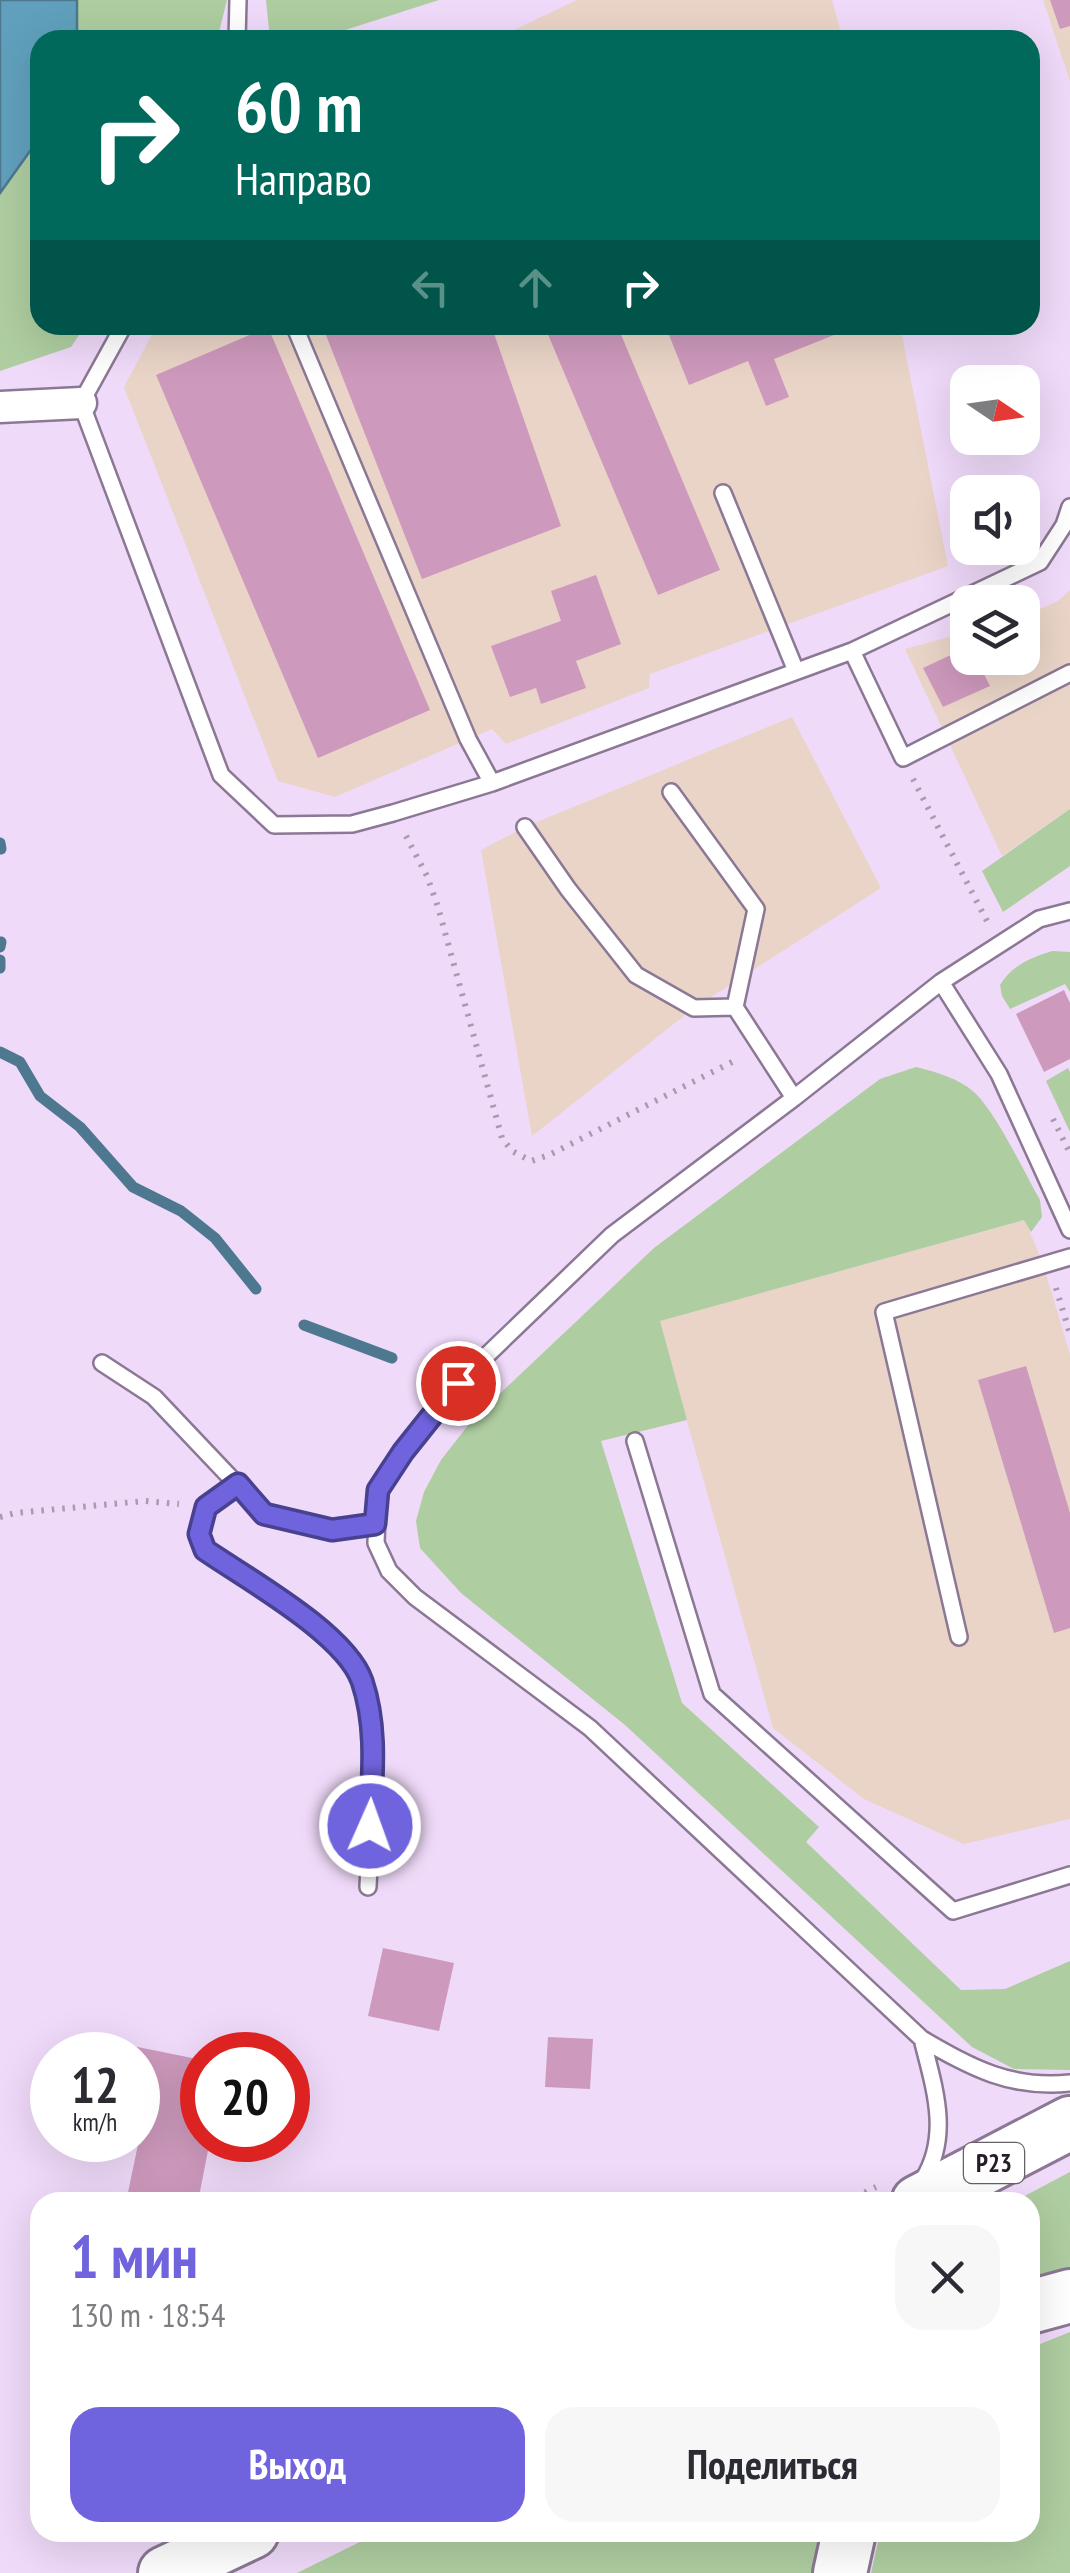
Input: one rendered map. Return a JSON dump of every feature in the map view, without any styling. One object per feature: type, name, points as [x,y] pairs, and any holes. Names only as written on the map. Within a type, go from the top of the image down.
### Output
[{"type":"highway","name":"Р23","points":[[903,2192],[1070,2122]]},
{"type":"highway","points":[[1040,2304],[1070,2296]]},
{"type":"highway","points":[[166,2573],[231,2542]]},
{"type":"highway","points":[[840,2573],[847,2542]]},
{"type":"street","points":[[0,407],[81,403]]},
{"type":"lane","points":[[237,30],[238,0]]},
{"type":"lane","points":[[118,335],[81,403],[221,774],[274,825],[352,824],[393,813],[492,783],[852,651],[1040,562],[1064,525],[1070,508]]},
{"type":"lane","points":[[298,335],[468,739],[492,783]]},
{"type":"lane","points":[[722,493],[796,670]]},
{"type":"lane","points":[[852,651],[902,758],[1070,672]]},
{"type":"lane","points":[[671,792],[756,909],[735,1008],[794,1098]]},
{"type":"lane","points":[[524,827],[636,974],[694,1008],[735,1008]]},
{"type":"lane","points":[[1070,911],[1039,919],[942,982],[612,1235],[458,1383],[378,1490],[375,1524],[376,1543],[388,1570],[415,1598],[590,1728],[922,2039],[975,2070],[1011,2081],[1070,2083]]},
{"type":"lane","points":[[942,982],[999,1074],[1070,1230]]},
{"type":"lane","points":[[959,1637],[884,1312],[1070,1257]]},
{"type":"lane","points":[[102,1363],[154,1397],[264,1514],[332,1530],[375,1524]]},
{"type":"lane","points":[[636,1441],[712,1694],[952,1911],[1070,1874]]},
{"type":"lane","points":[[238,1484],[206,1507],[199,1534],[205,1550],[298,1612],[341,1650],[361,1678],[372,1725],[368,1887]]},
{"type":"lane","points":[[916,2192],[934,2163],[939,2130],[938,2102],[922,2039]]},
{"type":"path","points":[[902,758],[988,924]]},
{"type":"path","points":[[393,813],[427,876],[438,906],[502,1138],[512,1152],[531,1161],[550,1155],[729,1060],[765,1054]]},
{"type":"path","points":[[1048,1262],[1070,1334]]},
{"type":"path","points":[[0,1517],[145,1501],[206,1507]]},
{"type":"shaded area","points":[[577,0],[832,0],[840,30],[514,30]]},
{"type":"shaded area","points":[[1043,0],[1070,0],[1070,81]]},
{"type":"shaded area","points":[[152,335],[902,335],[948,566],[650,674],[649,688],[506,744],[492,729],[335,797],[278,781],[124,387]]},
{"type":"shaded area","points":[[1070,590],[1070,809],[1002,856],[905,649],[950,637],[950,675],[1040,675],[1040,609]]},
{"type":"shaded area","points":[[792,717],[881,888],[694,1008],[532,1136],[481,850],[525,827]]},
{"type":"shaded area","points":[[1025,1220],[1043,1264],[1070,1354],[1070,1819],[964,1844],[864,1799],[773,1728],[659,1321]]},
{"type":"green space","points":[[77,0],[227,0],[220,30],[77,30]]},
{"type":"green space","points":[[266,0],[439,0],[345,30],[269,30]]},
{"type":"green space","points":[[30,151],[30,335],[79,335],[71,347],[0,371],[0,193]]},
{"type":"green space","points":[[1070,809],[1070,866],[1003,912],[982,871]]},
{"type":"green space","points":[[1052,951],[1070,952],[1070,992],[1065,984],[1010,1009],[1000,985],[1005,978],[1023,963]]},
{"type":"green space","points":[[916,1067],[961,1083],[992,1114],[1040,1200],[1042,1217],[1031,1232],[1024,1220],[660,1321],[687,1420],[601,1441],[682,1703],[819,1827],[806,1842],[961,1990],[1005,1989],[1070,1961],[1070,2070],[1014,2069],[972,2047],[625,1725],[461,1593],[420,1548],[416,1521],[424,1492],[441,1460],[473,1419],[654,1248],[880,1079]]},
{"type":"green space","points":[[1068,1068],[1070,1072],[1070,1132],[1046,1081]]},
{"type":"green space","points":[[1070,2172],[1070,2268],[1040,2278],[1040,2192],[1032,2192]]},
{"type":"green space","points":[[1070,2332],[1070,2573],[871,2573],[878,2542],[1040,2542],[1040,2344]]},
{"type":"green space","points":[[360,2542],[828,2542],[823,2573],[297,2573]]},
{"type":"water","points":[[0,0],[77,0],[77,30],[30,30],[30,151],[0,193]]},
{"type":"building","points":[[1050,0],[1070,0],[1070,26],[1060,29]]},
{"type":"building","points":[[249,335],[271,335],[430,710],[318,758],[156,375]]},
{"type":"building","points":[[326,335],[494,335],[561,526],[422,579]]},
{"type":"building","points":[[548,335],[621,335],[720,570],[658,595]]},
{"type":"building","points":[[669,335],[834,335],[774,359],[789,397],[766,406],[748,361],[689,385]]},
{"type":"building","points":[[596,575],[621,644],[576,661],[586,688],[541,704],[536,688],[510,697],[491,646],[561,621],[551,591]]},
{"type":"building","points":[[950,655],[950,675],[984,675],[990,686],[943,707],[923,668]]},
{"type":"building","points":[[1064,990],[1070,1003],[1070,1059],[1044,1072],[1016,1014]]},
{"type":"building","points":[[1026,1366],[1070,1513],[1070,1628],[1054,1633],[978,1380]]},
{"type":"building","points":[[383,1948],[454,1963],[439,2031],[368,2016]]},
{"type":"building","points":[[548,2037],[593,2039],[590,2089],[545,2087]]},
{"type":"building","points":[[160,2052],[180,2056],[180,2162],[206,2162],[200,2192],[128,2192],[134,2162],[160,2162]]},
{"type":"waterway","points":[[0,843],[1,849]]},
{"type":"waterway","points":[[0,947],[1,942]]},
{"type":"waterway","points":[[0,960],[0,968]]},
{"type":"waterway","points":[[0,1052],[20,1062],[40,1096],[80,1127],[133,1187],[181,1211],[215,1238],[256,1289]]},
{"type":"waterway","points":[[304,1325],[392,1358]]},
{"type":"route","points":[[370,1826],[372,1725],[361,1678],[341,1650],[298,1612],[205,1550],[199,1534],[206,1507],[238,1484],[264,1514],[332,1530],[375,1524],[378,1490],[458,1383]]}]
